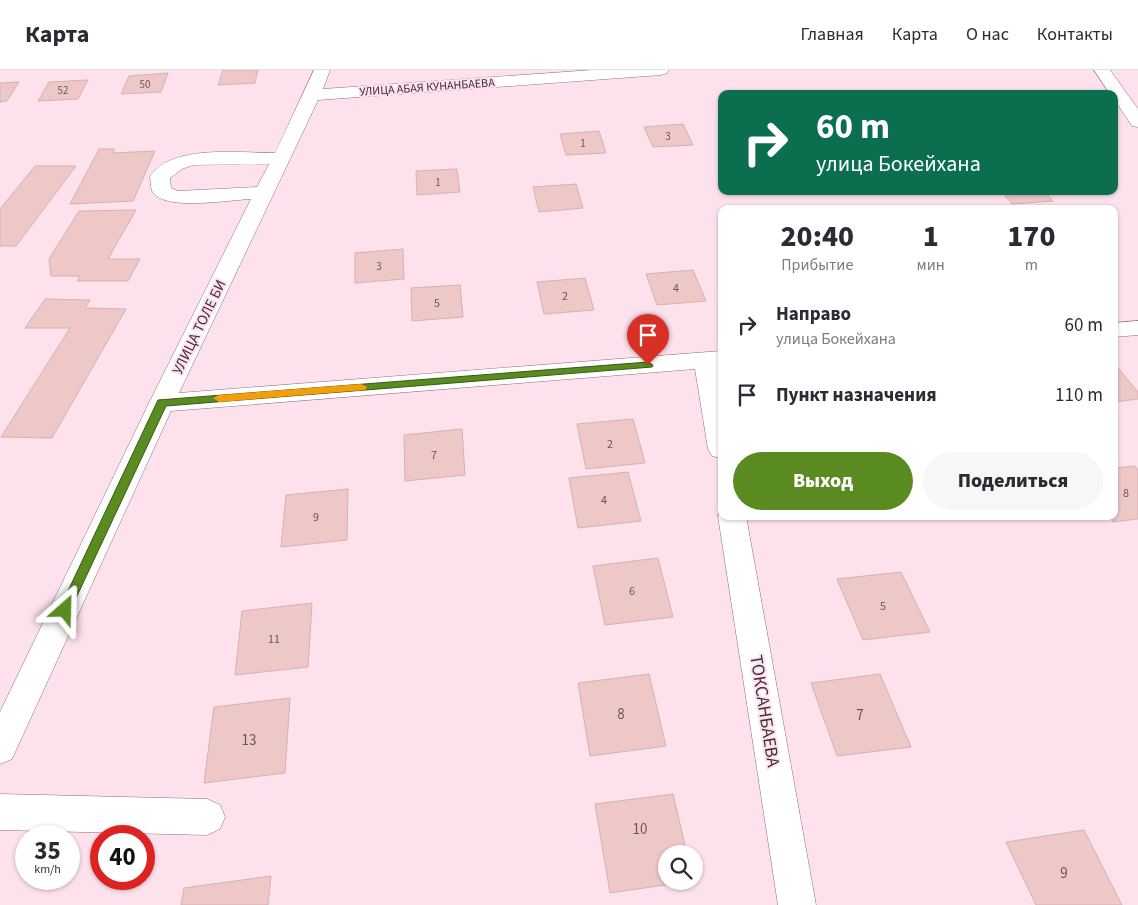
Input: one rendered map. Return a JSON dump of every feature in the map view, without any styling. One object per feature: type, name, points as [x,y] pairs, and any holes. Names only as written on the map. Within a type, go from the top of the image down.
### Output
[{"type":"street","name":"УЛИЦА ТОЛЕ БИ","points":[[0,748],[162,403],[312,95],[322,70]]},
{"type":"street","name":"УЛИЦА АБАЯ КУНАНБАЕВА","points":[[312,95],[661,70]]},
{"type":"street","points":[[1102,70],[1116,90]]},
{"type":"street","points":[[1118,93],[1138,122]]},
{"type":"street","points":[[265,193],[175,197],[162,191],[160,176],[175,165],[190,159],[282,158]]},
{"type":"street","points":[[1118,330],[1138,328]]},
{"type":"street","points":[[162,403],[714,360],[718,411]]},
{"type":"street","name":"ТОКСАНБАЕВА","points":[[733,520],[797,905]]},
{"type":"street","points":[[0,812],[207,817]]},
{"type":"building","points":[[223,70],[258,70],[255,83],[218,85]]},
{"type":"building","points":[[168,73],[161,92],[121,94],[129,76]]},
{"type":"building","points":[[88,80],[78,99],[38,101],[49,82]]},
{"type":"building","points":[[19,82],[7,101],[0,102],[0,83]]},
{"type":"building","points":[[683,124],[693,145],[653,147],[644,127]]},
{"type":"building","points":[[599,131],[606,153],[566,155],[560,134]]},
{"type":"building","points":[[99,149],[115,149],[113,153],[155,151],[133,201],[70,204]]},
{"type":"building","points":[[35,166],[76,166],[16,246],[0,246],[0,209]]},
{"type":"building","points":[[457,169],[460,192],[417,195],[416,171]]},
{"type":"building","points":[[576,184],[583,208],[539,212],[533,187]]},
{"type":"building","points":[[1004,195],[1048,195],[1053,201],[1012,204]]},
{"type":"building","points":[[136,210],[108,259],[140,259],[128,281],[77,281],[80,276],[51,276],[49,259],[79,211]]},
{"type":"building","points":[[403,249],[404,279],[355,283],[355,253]]},
{"type":"building","points":[[693,270],[706,301],[657,305],[646,274]]},
{"type":"building","points":[[585,278],[594,310],[544,314],[537,282]]},
{"type":"building","points":[[460,285],[463,317],[412,321],[411,288]]},
{"type":"building","points":[[45,299],[90,300],[85,308],[126,309],[52,438],[1,437],[70,328],[25,328]]},
{"type":"building","points":[[1118,368],[1138,392],[1138,399],[1118,402]]},
{"type":"building","points":[[633,419],[645,463],[586,469],[577,424]]},
{"type":"building","points":[[462,429],[465,475],[405,481],[404,435]]},
{"type":"building","points":[[1135,466],[1138,470],[1138,519],[1113,522],[1112,520],[1118,520],[1118,468]]},
{"type":"building","points":[[628,472],[641,521],[578,528],[569,478]]},
{"type":"building","points":[[348,489],[347,540],[281,547],[286,495]]},
{"type":"building","points":[[658,558],[673,617],[605,625],[593,566]]},
{"type":"building","points":[[901,572],[930,632],[863,640],[837,579]]},
{"type":"building","points":[[312,603],[308,667],[235,675],[242,611]]},
{"type":"building","points":[[649,674],[666,746],[590,756],[578,683]]},
{"type":"building","points":[[880,674],[911,747],[837,756],[811,683]]},
{"type":"building","points":[[290,698],[285,773],[204,783],[214,707]]},
{"type":"building","points":[[673,794],[685,845],[658,845],[658,886],[610,893],[595,804]]},
{"type":"building","points":[[1084,830],[1122,905],[1036,905],[1006,842]]},
{"type":"building","points":[[271,876],[268,905],[181,905],[184,888]]},
{"type":"slow traffic","points":[[219,398],[361,387]]},
{"type":"route","points":[[65,610],[162,403],[648,365]]}]
